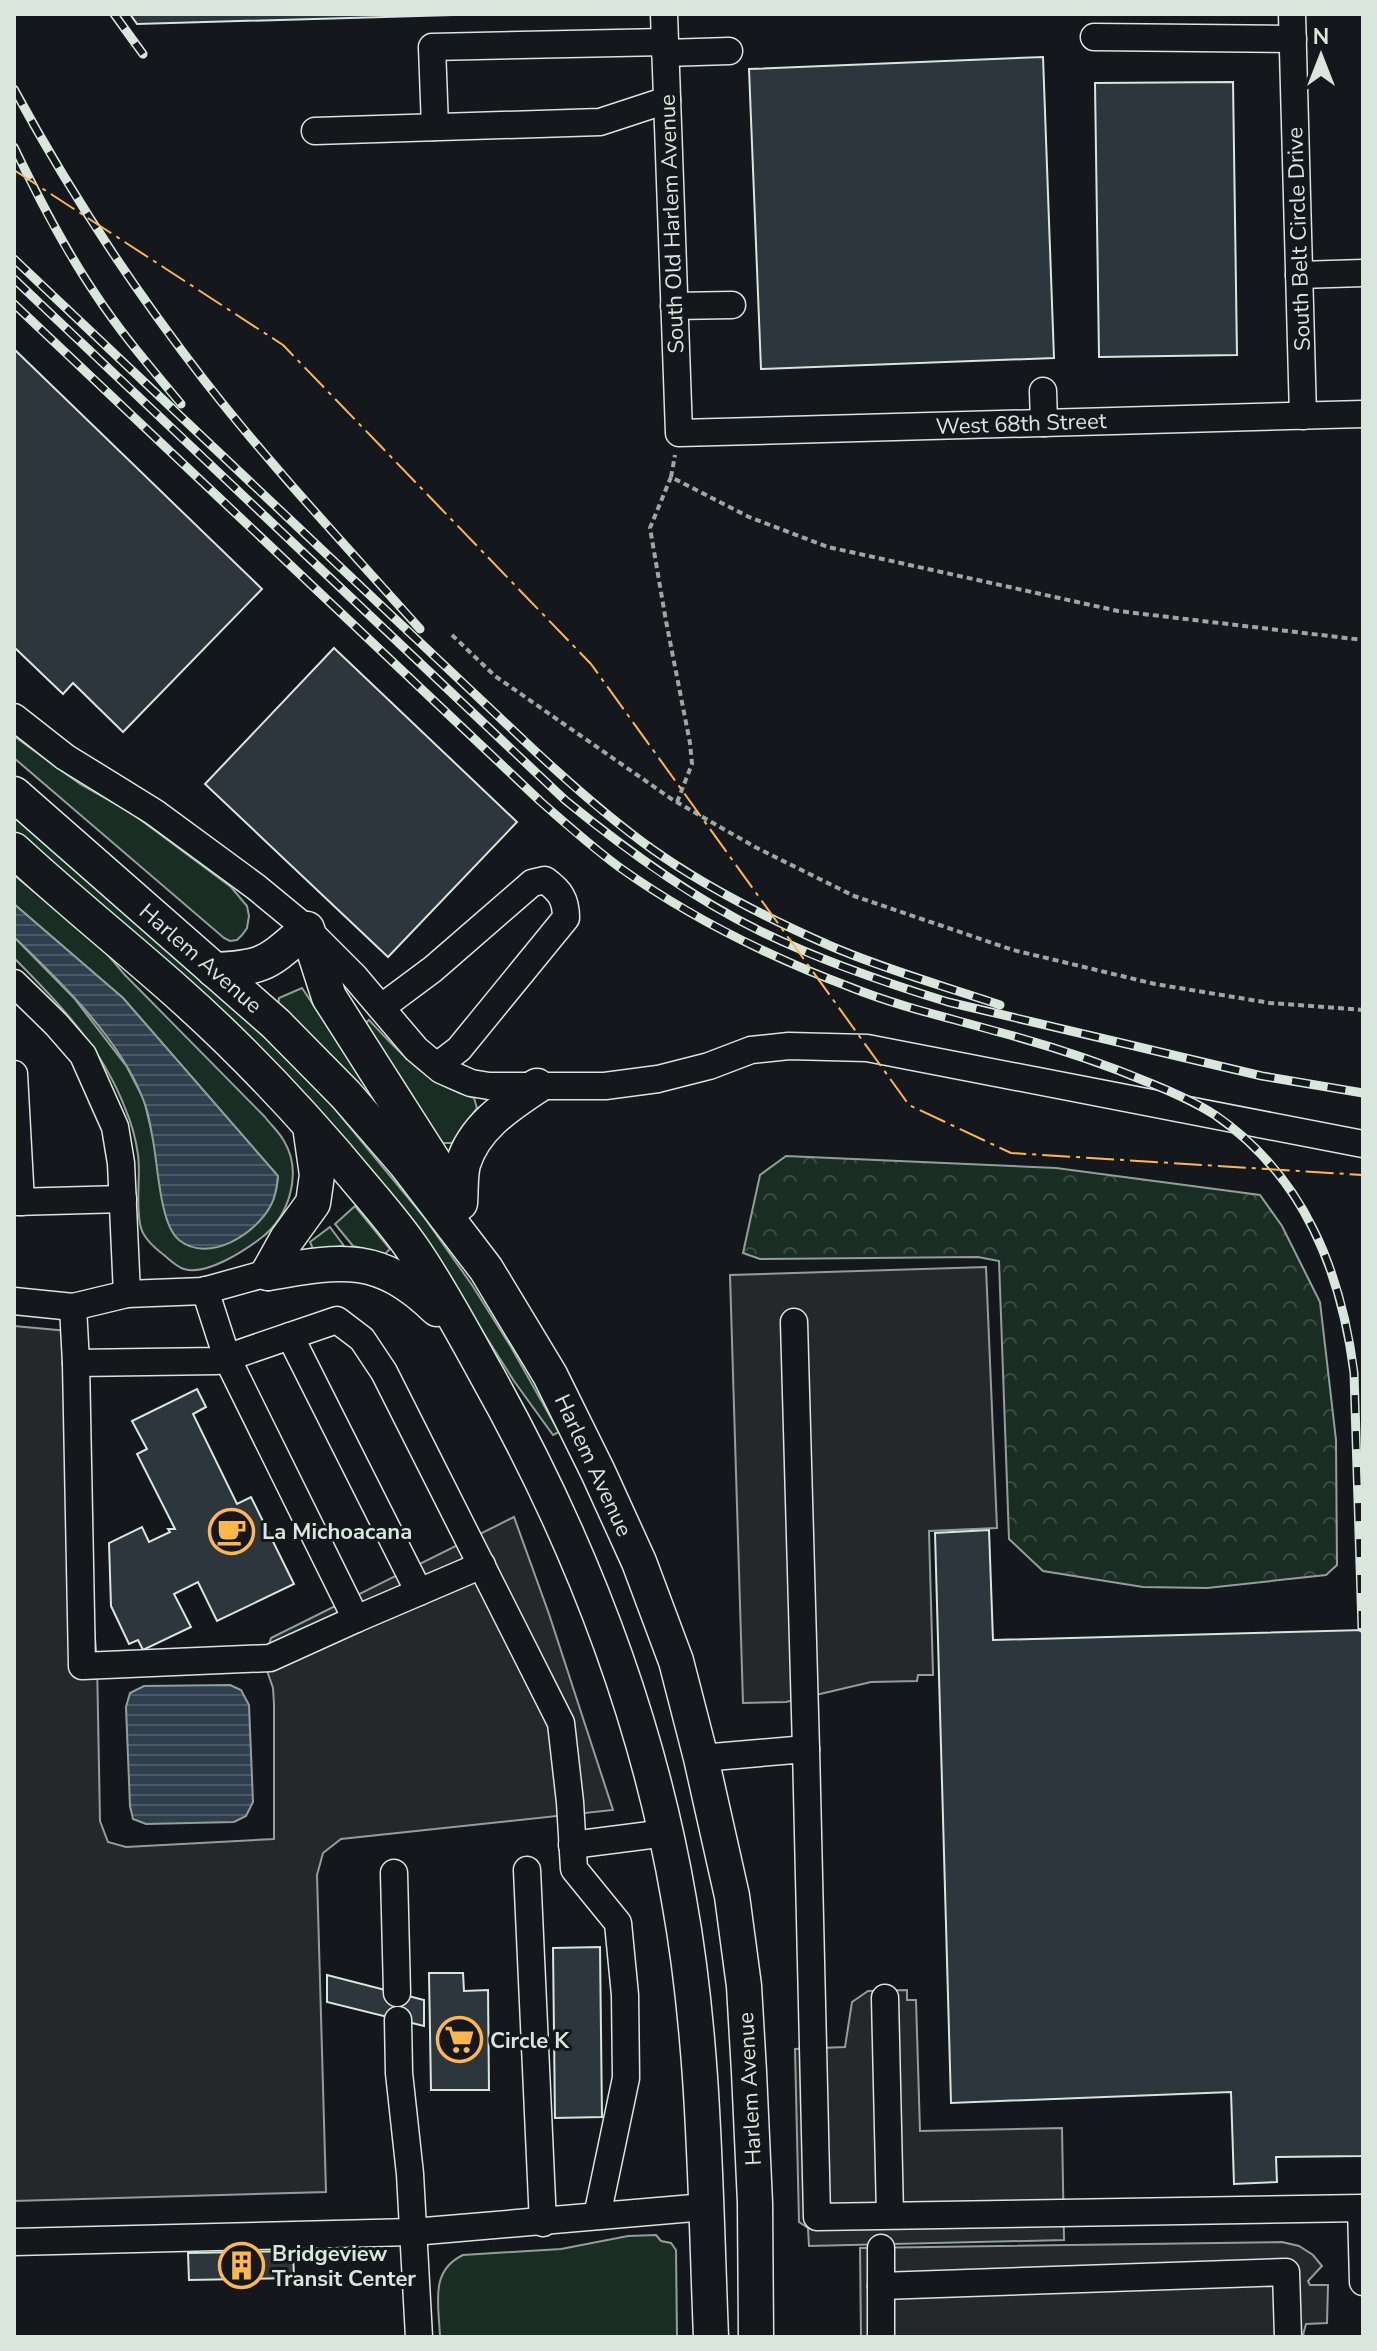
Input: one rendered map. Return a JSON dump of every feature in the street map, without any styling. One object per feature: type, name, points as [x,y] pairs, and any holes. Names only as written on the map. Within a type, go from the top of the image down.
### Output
[{"type":"main road","name":"Harlem Avenue","points":[[14,794],[276,1024],[346,1095],[405,1163],[486,1269],[550,1375],[639,1562],[676,1661],[732,1896],[744,1986],[755,2203],[756,2337]]},
{"type":"main road","name":"Harlem Avenue","points":[[14,850],[179,993],[249,1059],[367,1191],[414,1251],[516,1426],[593,1593],[619,1664],[666,1833],[680,1903],[701,2074],[711,2337]]},
{"type":"main road","points":[[214,970],[246,969],[268,962],[307,929],[329,997],[460,1203],[486,1269]]},
{"type":"main road","points":[[460,1203],[463,1166],[473,1143],[500,1112],[537,1086]]},
{"type":"main road","points":[[268,1273],[287,1239],[313,1203],[317,1175],[310,1126]]},
{"type":"main road","points":[[268,1273],[339,1263],[379,1269],[402,1279],[425,1296],[464,1334]]},
{"type":"street","name":"South Old Harlem Avenue","points":[[664,14],[679,433]]},
{"type":"street","points":[[1094,37],[1292,26]]},
{"type":"street","name":"South Belt Circle Drive","points":[[1292,26],[1303,416]]},
{"type":"street","points":[[435,127],[432,47],[729,51]]},
{"type":"street","points":[[315,131],[600,122],[667,100]]},
{"type":"street","points":[[1299,275],[1363,273]]},
{"type":"street","points":[[674,306],[732,305]]},
{"type":"street","points":[[1043,391],[1044,423]]},
{"type":"street","name":"West 68th Street","points":[[679,433],[1363,414]]},
{"type":"street","points":[[14,717],[65,757],[190,837],[307,929],[382,1007],[416,1049],[437,1066],[471,1083],[489,1086],[605,1086],[658,1079],[709,1066],[751,1050],[789,1046],[867,1048],[1363,1144]]},
{"type":"street","points":[[382,1007],[433,969],[532,883],[545,880],[558,889],[566,902],[566,918],[459,1049],[437,1066]]},
{"type":"street","points":[[14,983],[83,1055],[115,1127],[121,1163],[127,1294]]},
{"type":"street","points":[[14,1074],[18,1202],[123,1199]]},
{"type":"street","points":[[14,1301],[73,1307],[127,1294],[205,1290],[268,1273]]},
{"type":"street","points":[[205,1290],[227,1358],[356,1619]]},
{"type":"street","points":[[73,1307],[82,1666],[270,1658],[482,1565]]},
{"type":"street","points":[[76,1363],[217,1361],[337,1320],[362,1339],[384,1372],[561,1723],[574,1869],[618,1923],[625,1995],[626,2078],[597,2216]]},
{"type":"street","points":[[794,1322],[817,2217],[1361,2208],[1363,2282]]},
{"type":"street","points":[[290,1336],[419,1592]]},
{"type":"street","points":[[701,1758],[806,1749]]},
{"type":"street","points":[[572,1845],[666,1833]]},
{"type":"street","points":[[527,1870],[543,2223]]},
{"type":"street","points":[[394,1873],[397,1993]]},
{"type":"street","points":[[885,1998],[890,2215]]},
{"type":"street","points":[[398,2020],[399,2073],[410,2174],[419,2337]]},
{"type":"street","points":[[14,2242],[413,2232],[705,2207]]},
{"type":"street","points":[[881,2248],[881,2337]]},
{"type":"street","points":[[881,2286],[1286,2272],[1288,2337]]},
{"type":"path","points":[[677,802],[692,764],[690,743],[650,528],[671,477],[749,517],[828,547],[1118,611],[1363,640]]},
{"type":"path","points":[[452,635],[495,676],[677,802],[755,847],[854,896],[1013,950],[1155,984],[1270,1003],[1363,1010]]},
{"type":"green space","points":[[14,736],[80,784],[130,812],[231,887],[247,906],[247,928],[242,935],[237,940],[224,938],[14,758]]},
{"type":"green space","points":[[14,814],[277,1046],[330,1103],[424,1217],[472,1285],[559,1432],[553,1435],[514,1381],[436,1258],[14,833]]},
{"type":"green space","points":[[14,875],[101,947],[265,1117],[284,1141],[292,1167],[286,1207],[271,1229],[235,1255],[214,1266],[184,1269],[157,1250],[145,1236],[138,1211],[139,1163],[136,1143],[115,1086],[78,1027],[14,958],[14,937],[74,998],[127,1067],[144,1100],[153,1137],[249,1229],[270,1206],[278,1176],[123,998],[14,904]]},
{"type":"green space","points":[[302,988],[377,1100],[372,1104],[278,1005],[279,998]]},
{"type":"green space","points":[[369,1020],[429,1077],[474,1098],[477,1108],[452,1143],[441,1143],[362,1026]]},
{"type":"green space","points":[[786,1156],[1056,1168],[1260,1195],[1282,1226],[1320,1302],[1336,1440],[1337,1565],[1326,1575],[1207,1588],[1143,1587],[1043,1571],[1009,1539],[999,1261],[978,1257],[760,1259],[743,1253],[760,1175]]},
{"type":"green space","points":[[355,1206],[390,1249],[385,1254],[353,1246],[335,1224]]},
{"type":"green space","points":[[330,1227],[344,1246],[313,1249],[310,1242]]},
{"type":"green space","points":[[656,2235],[661,2241],[671,2243],[676,2250],[677,2337],[440,2337],[438,2290],[445,2270],[463,2255],[561,2249],[628,2236]]},
{"type":"shaded area","points":[[986,1267],[997,1528],[929,1531],[933,1675],[918,1675],[917,1681],[871,1682],[786,1702],[743,1703],[730,1275]]},
{"type":"shaded area","points":[[14,1326],[68,1331],[97,1661],[100,1821],[108,1842],[126,1847],[274,1839],[274,1704],[273,1688],[264,1662],[271,1638],[514,1517],[549,1614],[613,1810],[341,1839],[323,1853],[317,1875],[326,2192],[14,2201]]},
{"type":"shaded area","points":[[907,1990],[907,2000],[916,2000],[920,2131],[1062,2128],[1064,2240],[809,2246],[808,2228],[799,2222],[795,2049],[845,2047],[852,2002],[868,1991]]},
{"type":"shaded area","points":[[1282,2242],[1299,2246],[1322,2266],[1308,2281],[1310,2285],[1328,2285],[1327,2323],[1306,2324],[1303,2335],[1307,2337],[861,2337],[860,2248]]},
{"type":"water","points":[[14,904],[123,998],[278,1176],[271,1205],[255,1226],[243,1235],[231,1242],[204,1249],[191,1247],[172,1232],[163,1207],[148,1112],[133,1077],[87,1012],[14,937]]},
{"type":"water","points":[[230,1685],[241,1690],[249,1705],[253,1802],[246,1816],[234,1822],[146,1824],[133,1819],[126,1707],[130,1693],[144,1686]]},
{"type":"building","points":[[130,14],[488,14],[137,24]]},
{"type":"building","points":[[1043,57],[1054,358],[761,369],[749,69]]},
{"type":"building","points":[[1233,82],[1237,355],[1099,357],[1095,83]]},
{"type":"building","points":[[14,349],[262,589],[123,732],[73,683],[63,694],[14,647]]},
{"type":"building","points":[[334,648],[517,822],[388,957],[205,784]]},
{"type":"building","points":[[197,1389],[206,1407],[193,1414],[237,1504],[251,1497],[294,1584],[217,1621],[198,1582],[174,1594],[191,1627],[143,1650],[138,1640],[129,1644],[111,1606],[109,1543],[142,1527],[149,1542],[170,1532],[168,1529],[175,1529],[137,1454],[147,1449],[132,1421]]},
{"type":"building","points":[[989,1530],[993,1640],[1363,1630],[1363,2156],[1276,2157],[1277,2182],[1234,2184],[1231,2092],[951,2103],[935,1533]]},
{"type":"building","points":[[600,1947],[602,2117],[555,2118],[553,1948]]},
{"type":"building","name":"Circle K","points":[[429,1973],[463,1973],[464,1991],[488,1990],[489,2090],[431,2090]]},
{"type":"building","points":[[327,1975],[424,2000],[424,2026],[327,2002]]},
{"type":"building","name":"Bridgeview Transit Center","points":[[293,2251],[294,2278],[189,2280],[188,2253]]},
{"type":"railway","points":[[114,14],[143,54]]},
{"type":"railway","points":[[14,89],[80,202],[127,274],[204,380],[256,444],[420,629]]},
{"type":"railway","points":[[14,147],[51,221],[83,275],[125,336],[181,404]]},
{"type":"railway","points":[[14,259],[535,751],[636,838],[717,890],[810,937],[874,963],[1000,1005]]},
{"type":"railway","points":[[14,279],[565,800],[682,887],[758,930],[804,951],[948,1002],[1262,1076],[1363,1093]]},
{"type":"railway","points":[[14,304],[540,801],[619,867],[702,919],[790,963],[886,1000],[1015,1036],[1131,1075],[1200,1106],[1246,1139],[1295,1197],[1313,1229],[1328,1263],[1348,1335],[1354,1373],[1362,1628]]},
{"type":"power","points":[[14,170],[283,345],[591,664],[909,1105],[1011,1153],[1363,1175]]},
{"type":"place","name":"La Michoacana","points":[[231,1531]]},
{"type":"place","name":"Circle K","points":[[459,2040]]},
{"type":"place","name":"Bridgeview Transit Center","points":[[241,2266]]}]
